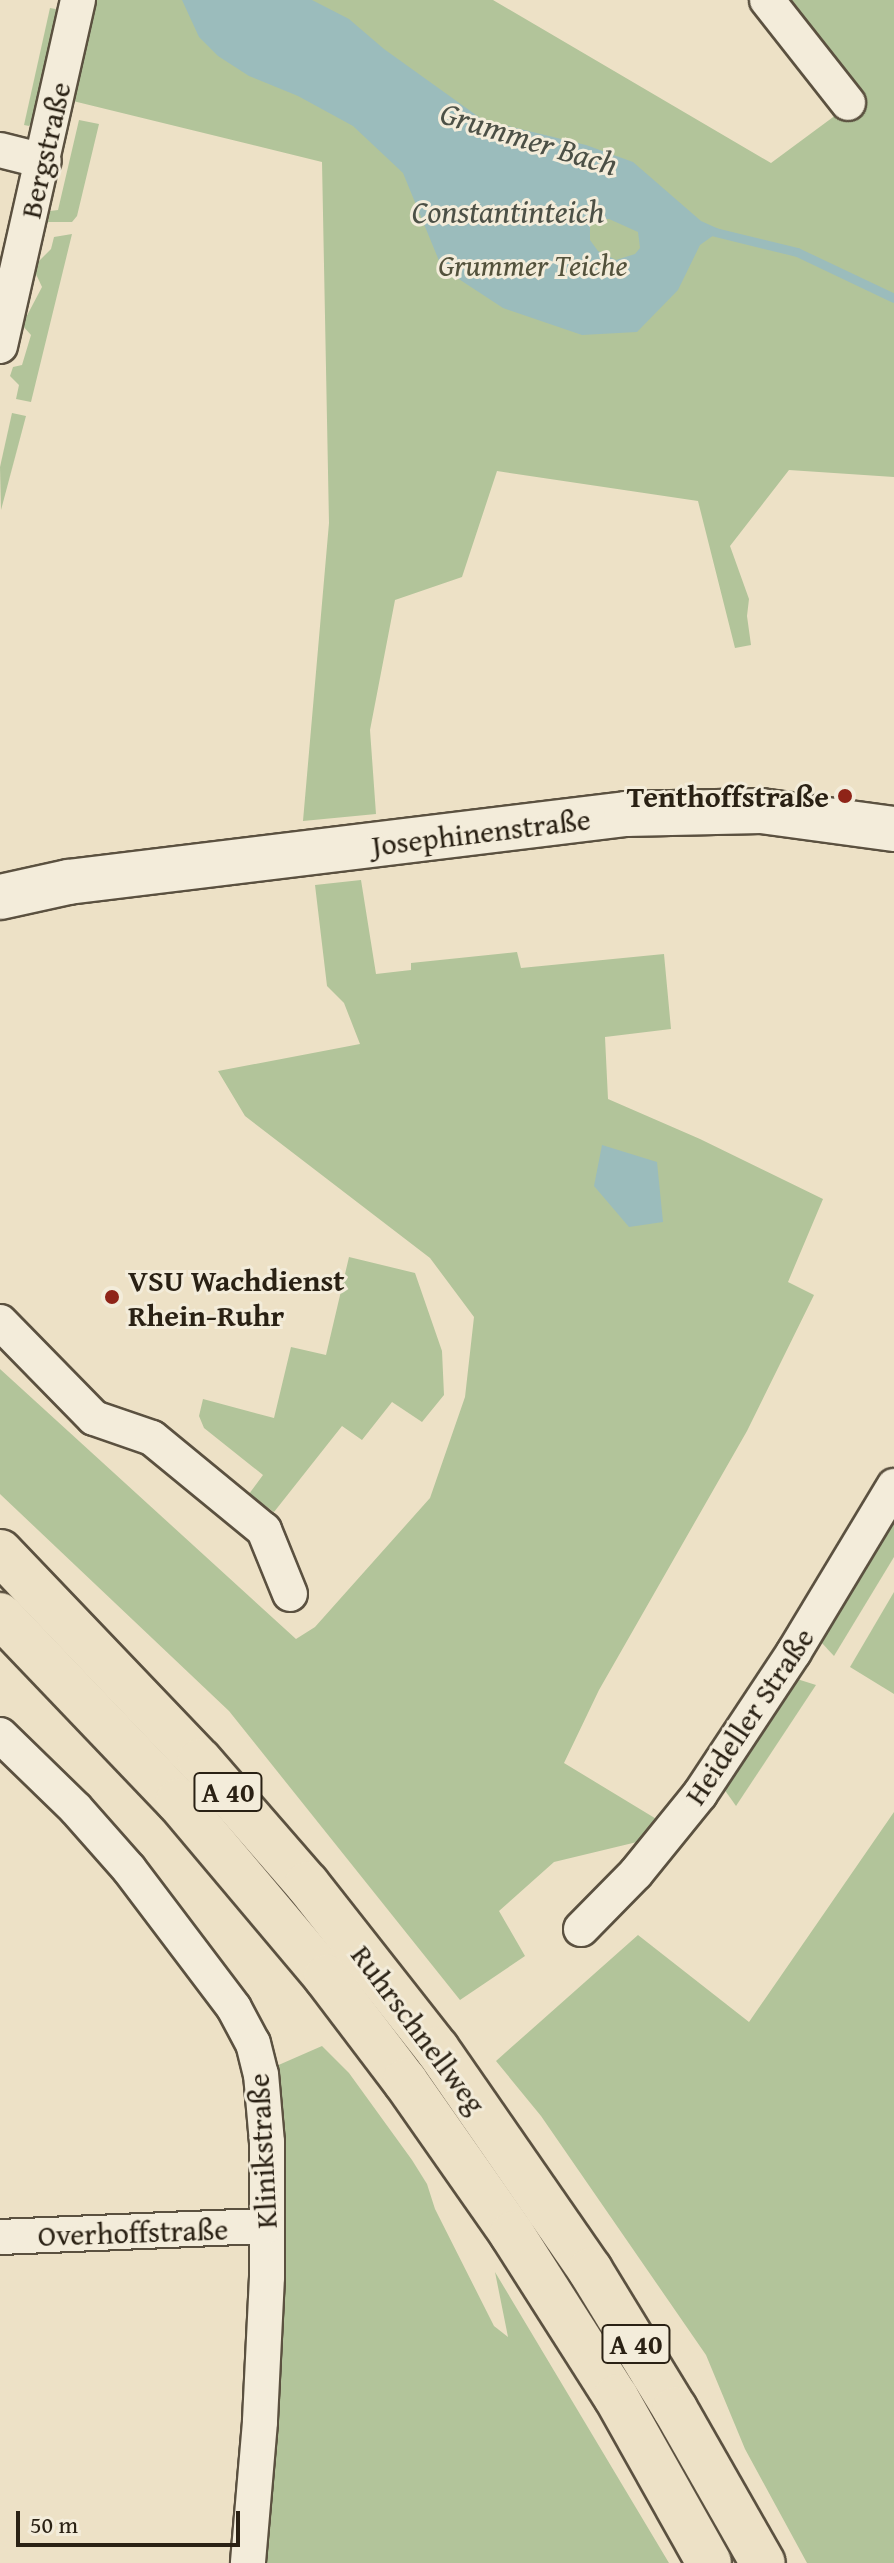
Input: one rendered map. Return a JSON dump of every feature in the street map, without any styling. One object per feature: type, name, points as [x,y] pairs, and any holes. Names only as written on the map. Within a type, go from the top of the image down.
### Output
[{"type":"highway","name":"Ruhrschnellweg","points":[[0,1552],[92,1643],[200,1761],[317,1896],[448,2064],[590,2270],[675,2409],[762,2561]]},
{"type":"highway","name":"Ruhrschnellweg","points":[[0,1615],[178,1801],[326,1977],[417,2097],[512,2234],[616,2397],[709,2563]]},
{"type":"street","name":"Bergstraße","points":[[0,346],[78,0]]},
{"type":"street","points":[[767,0],[848,103]]},
{"type":"street","points":[[0,150],[44,161]]},
{"type":"street","name":"Josephinenstraße","points":[[0,897],[68,882],[626,814],[761,811],[894,829]]},
{"type":"street","name":"Josephinenstraße","points":[[0,870],[68,882]]},
{"type":"street","points":[[0,1322],[94,1418],[152,1438],[264,1530],[290,1594]]},
{"type":"street","name":"Heideller Straße","points":[[581,1929],[636,1873],[700,1794],[794,1652],[894,1486]]},
{"type":"street","name":"Klinikstraße","points":[[0,1735],[76,1809],[129,1869],[234,2008],[253,2043],[261,2074],[267,2142],[267,2277],[262,2393],[248,2563]]},
{"type":"street","name":"Overhoffstraße","points":[[0,2237],[266,2226]]},
{"type":"green space","name":"Grummer Teiche","points":[[95,0],[493,0],[771,163],[844,109],[865,101],[782,0],[894,0],[894,477],[789,470],[730,546],[749,599],[747,616],[751,645],[735,648],[698,501],[497,471],[462,577],[395,600],[370,730],[376,814],[303,821],[329,523],[322,162],[73,101]]},
{"type":"green space","points":[[50,8],[61,10],[38,113],[29,126],[24,125]]},
{"type":"green space","points":[[79,120],[99,124],[77,216],[72,222],[48,222],[50,211],[58,210]]},
{"type":"green space","points":[[72,234],[31,402],[16,399],[19,385],[10,376],[13,367],[22,365],[31,335],[22,325],[42,287],[35,272],[38,262],[51,249],[54,237]]},
{"type":"green space","points":[[12,413],[26,416],[1,510],[0,467]]},
{"type":"green space","points":[[361,880],[376,974],[411,970],[411,963],[517,952],[521,968],[664,954],[671,1029],[605,1037],[608,1099],[700,1139],[823,1199],[788,1282],[814,1295],[747,1431],[599,1690],[564,1763],[658,1820],[637,1842],[554,1862],[499,1911],[525,1956],[460,2000],[229,1711],[0,1494],[0,1369],[296,1639],[315,1627],[430,1498],[465,1397],[474,1317],[430,1258],[245,1116],[218,1071],[360,1044],[344,1003],[327,986],[315,885]]},
{"type":"green space","points":[[349,1257],[415,1273],[442,1351],[444,1395],[422,1422],[392,1402],[362,1440],[342,1426],[274,1512],[249,1494],[263,1475],[204,1428],[199,1416],[203,1399],[274,1418],[291,1347],[326,1355]]},
{"type":"green space","points":[[894,1516],[894,1557],[834,1656],[820,1641]]},
{"type":"green space","points":[[894,1592],[894,1694],[850,1667]]},
{"type":"green space","points":[[797,1679],[816,1685],[736,1806],[724,1789]]},
{"type":"green space","points":[[894,1812],[894,2563],[807,2563],[745,2449],[706,2355],[541,2116],[496,2061],[638,1935],[749,2022]]},
{"type":"green space","points":[[322,2046],[349,2073],[412,2160],[427,2184],[435,2209],[494,2326],[508,2337],[495,2272],[669,2563],[264,2563],[278,2408],[285,2206],[285,2129],[274,2067]]},
{"type":"water","name":"Constantinteich","points":[[182,0],[312,0],[349,19],[384,49],[483,120],[586,145],[633,162],[701,221],[721,230],[700,245],[678,290],[637,332],[582,335],[503,308],[442,268],[403,173],[353,126],[298,96],[249,76],[218,56],[199,37]],"holes":[[[597,219],[609,219],[638,232],[640,248],[635,254],[616,260],[598,251],[590,240],[590,226]]]},
{"type":"water","points":[[602,1145],[657,1162],[663,1222],[629,1227],[594,1186]]},
{"type":"waterway","name":"Grummer Bach","points":[[711,231],[797,252],[894,298]]},
{"type":"place","name":"Tenthoffstraße","points":[[845,796]]},
{"type":"place","name":"VSU Wachdienst Rhein-Ruhr","points":[[112,1297]]}]
